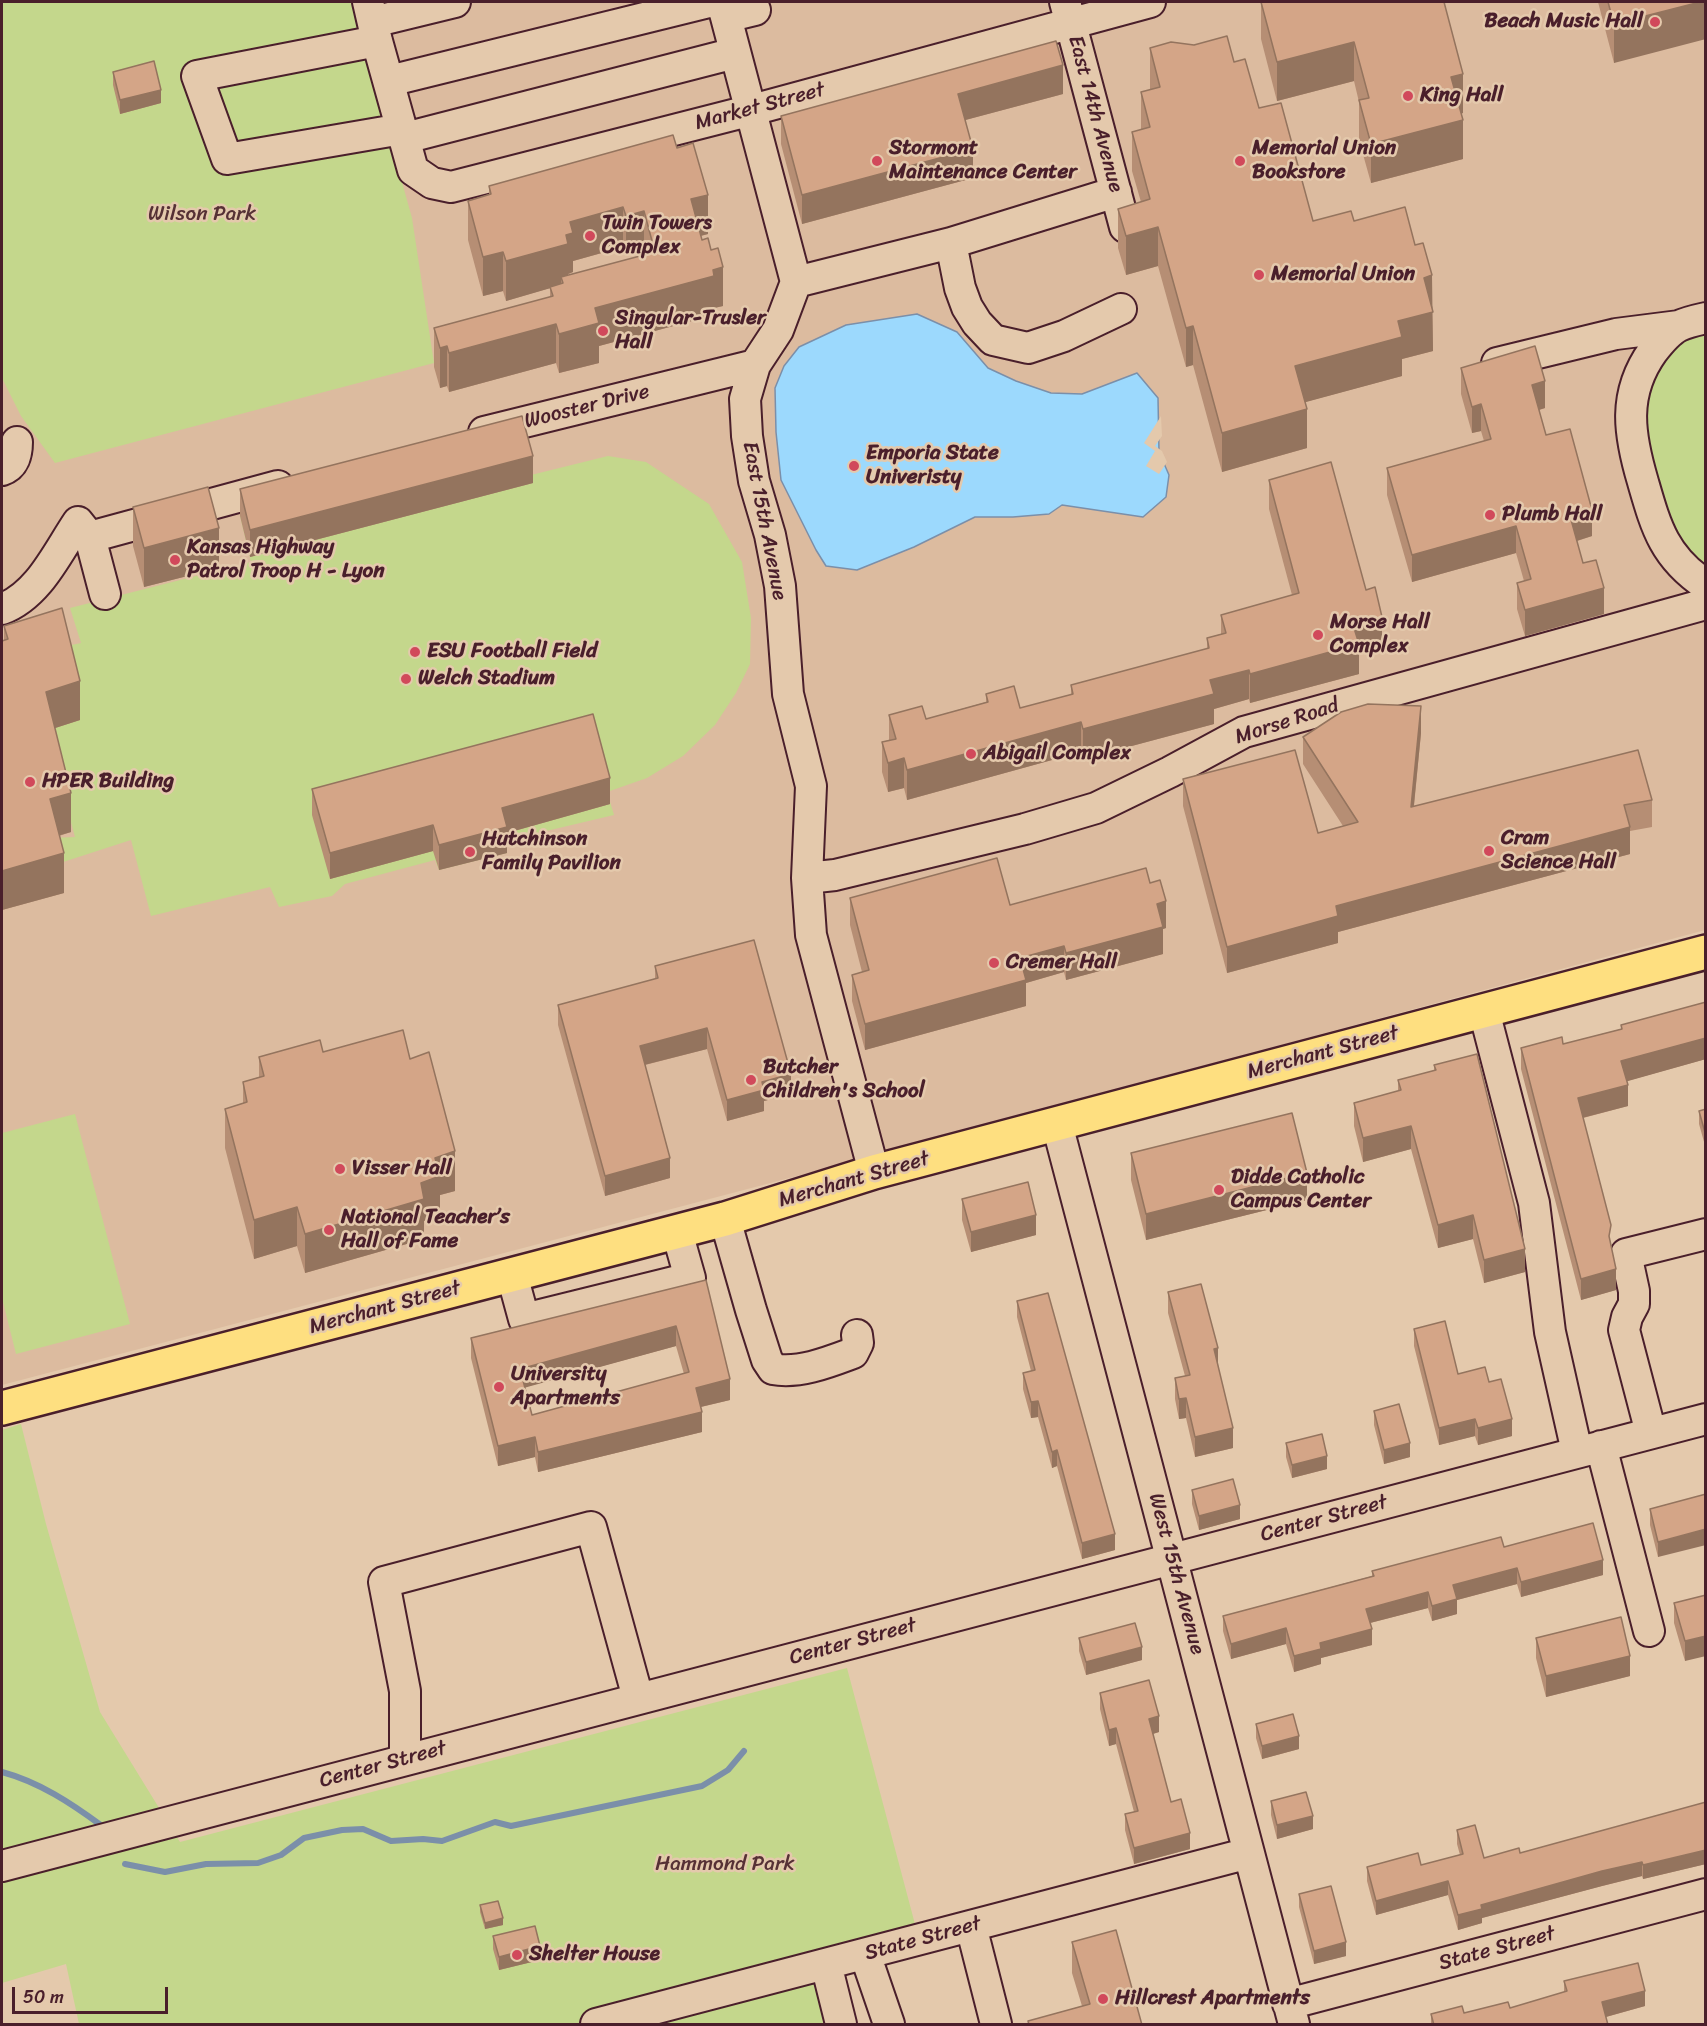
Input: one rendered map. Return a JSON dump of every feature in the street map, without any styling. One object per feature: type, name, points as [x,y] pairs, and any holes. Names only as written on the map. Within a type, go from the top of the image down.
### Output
[{"type":"main road","name":"Merchant Street","points":[[2,1408],[725,1219],[874,1172],[1706,952]]},
{"type":"street","points":[[455,2],[373,21],[197,76],[227,159],[403,134],[735,53]]},
{"type":"street","name":"Market Street","points":[[403,134],[413,170],[432,183],[451,187],[752,110],[1068,12],[1150,2]]},
{"type":"street","points":[[389,81],[719,7],[755,10]]},
{"type":"street","points":[[719,7],[752,110],[796,282],[951,243],[1116,192]]},
{"type":"street","name":"East 14th Avenue","points":[[1068,12],[1125,227]]},
{"type":"street","points":[[373,21],[403,134]]},
{"type":"street","points":[[951,243],[960,288],[967,307],[976,323],[993,340],[1028,348],[1064,336],[1121,309]]},
{"type":"street","name":"East 15th Avenue","points":[[796,282],[778,330],[755,365],[745,399],[747,436],[754,481],[770,535],[780,586],[788,694],[812,786],[807,879],[811,935],[874,1172]]},
{"type":"street","points":[[1692,322],[1656,346],[1644,364],[1635,384],[1631,407],[1631,428],[1641,476],[1655,524],[1669,551],[1693,576],[1706,585]]},
{"type":"street","points":[[1478,368],[1616,334],[1692,322]]},
{"type":"street","name":"Wooster Drive","points":[[458,439],[755,365]]},
{"type":"street","points":[[2,470],[8,468],[17,454],[17,442]]},
{"type":"street","points":[[2,609],[27,594],[84,529],[302,480]]},
{"type":"street","points":[[84,529],[105,594]]},
{"type":"street","name":"Morse Road","points":[[807,879],[835,875],[1025,829],[1096,808],[1244,732],[1706,604]]},
{"type":"street","points":[[1484,1011],[1534,1203],[1550,1332],[1649,1631]]},
{"type":"street","name":"West 15th Avenue","points":[[1057,1124],[1291,2014]]},
{"type":"street","points":[[725,1219],[751,1310],[767,1360],[773,1369],[782,1370],[825,1363],[853,1353],[858,1343],[857,1335]]},
{"type":"street","points":[[512,1275],[524,1319],[690,1278],[676,1232]]},
{"type":"street","points":[[1651,1433],[1624,1330],[1627,1317],[1634,1304],[1634,1291],[1626,1254],[1706,1234]]},
{"type":"street","name":"Center Street","points":[[2,1866],[1706,1419]]},
{"type":"street","points":[[405,1760],[405,1690],[384,1582],[568,1533],[591,1527],[638,1698]]},
{"type":"street","name":"State Street","points":[[596,2025],[1249,1854]]},
{"type":"street","name":"State Street","points":[[1291,2014],[1706,1894]]},
{"type":"street","points":[[971,1926],[996,2025]]},
{"type":"street","points":[[865,1954],[889,2025]]},
{"type":"street","points":[[826,1964],[841,2025]]},
{"type":"shaded area","name":"Emporia State Univeristy","points":[[2,2],[1705,2],[1705,930],[835,1166],[2,1385]]},
{"type":"green space","name":"Wilson Park","points":[[2,2],[355,2],[412,218],[434,363],[55,463],[21,416],[2,378]]},
{"type":"green space","points":[[1705,327],[1705,567],[1672,530],[1643,433],[1644,401],[1655,370],[1673,345]]},
{"type":"green space","name":"Welch Stadium","points":[[608,456],[646,462],[709,504],[742,562],[751,618],[750,664],[736,693],[715,725],[683,756],[647,778],[607,792],[614,815],[504,841],[507,853],[439,870],[435,860],[345,884],[332,896],[279,907],[270,887],[151,916],[131,840],[57,864],[50,838],[75,837],[46,731],[62,647],[81,643],[70,608],[251,562],[240,516],[531,475]]},
{"type":"green space","points":[[75,1114],[130,1324],[16,1354],[2,1298],[2,1133]]},
{"type":"green space","name":"Hammond Park","points":[[21,1424],[46,1524],[100,1712],[180,1842],[847,1668],[916,1928],[819,1994],[823,2024],[79,2024],[66,1964],[2,1983],[2,1430]]},
{"type":"water","points":[[917,314],[957,332],[988,368],[1051,393],[1082,394],[1137,373],[1158,398],[1159,452],[1169,475],[1166,497],[1143,517],[1062,505],[1049,514],[975,517],[914,547],[857,570],[826,566],[781,480],[776,432],[775,388],[784,366],[799,347],[846,325]]},
{"type":"pier","points":[[1161,416],[1162,436],[1155,446],[1162,451],[1167,462],[1159,474],[1146,466],[1155,451],[1144,443]]},
{"type":"building","name":"King Hall","points":[[1261,2],[1444,2],[1463,74],[1451,77],[1463,120],[1371,144],[1359,100],[1369,98],[1354,42],[1277,62]]},
{"type":"building","points":[[1608,2],[1700,2],[1614,24]]},
{"type":"building","name":"Memorial Union","points":[[1227,36],[1234,62],[1245,59],[1259,108],[1281,103],[1313,221],[1351,211],[1354,221],[1405,207],[1415,245],[1423,243],[1432,275],[1424,278],[1433,312],[1398,321],[1402,337],[1295,366],[1307,409],[1222,433],[1193,326],[1186,328],[1158,227],[1126,236],[1118,209],[1150,199],[1132,132],[1150,127],[1141,92],[1160,87],[1150,48],[1171,42],[1194,45]]},
{"type":"building","points":[[1056,41],[1063,65],[958,94],[973,149],[802,195],[781,116]]},
{"type":"building","points":[[154,61],[161,90],[120,100],[113,72]]},
{"type":"building","points":[[673,135],[677,148],[693,143],[708,195],[691,199],[702,240],[708,238],[711,250],[718,248],[723,267],[713,270],[714,276],[595,308],[599,323],[559,334],[556,324],[449,353],[447,346],[440,348],[434,328],[553,296],[550,287],[563,283],[561,277],[655,252],[644,211],[626,216],[623,207],[570,222],[573,233],[566,235],[568,244],[506,261],[503,252],[483,257],[468,201],[491,194],[489,186]]},
{"type":"building","name":"Plumb Hall","points":[[1535,346],[1545,381],[1532,385],[1546,435],[1570,429],[1592,510],[1570,516],[1583,563],[1596,560],[1604,588],[1525,610],[1517,583],[1531,579],[1516,526],[1412,555],[1387,468],[1491,439],[1481,404],[1472,407],[1461,368]]},
{"type":"building","points":[[522,416],[533,456],[250,530],[240,489]]},
{"type":"building","points":[[1331,462],[1366,590],[1375,587],[1382,617],[1353,625],[1359,644],[1250,674],[1249,670],[1210,680],[1214,694],[1083,729],[1081,722],[907,770],[904,758],[888,763],[882,742],[896,739],[889,715],[922,706],[926,719],[988,702],[986,694],[1014,686],[1020,708],[1073,694],[1071,685],[1209,648],[1207,638],[1226,633],[1221,615],[1299,593],[1269,480]]},
{"type":"building","points":[[208,487],[219,528],[144,548],[133,507]]},
{"type":"building","name":"HPER Building","points":[[62,608],[80,681],[46,692],[71,793],[50,799],[64,853],[2,871],[2,641],[8,639],[4,626]]},
{"type":"building","name":"Cram Science Hall","points":[[1368,704],[1421,706],[1411,807],[1638,750],[1652,800],[1624,805],[1630,827],[1336,906],[1338,916],[1227,947],[1183,779],[1295,750],[1318,833],[1358,822],[1303,737],[1341,712]]},
{"type":"building","points":[[593,714],[610,778],[502,808],[507,827],[439,845],[433,825],[330,853],[312,789]]},
{"type":"building","name":"Cremer Hall","points":[[997,858],[1010,905],[1146,868],[1150,883],[1160,880],[1166,901],[1157,904],[1163,927],[1066,953],[1064,946],[1020,958],[1026,980],[865,1024],[852,975],[869,970],[850,898]]},
{"type":"building","name":"Butcher Children's School","points":[[754,940],[791,1074],[762,1082],[764,1090],[727,1100],[707,1028],[640,1046],[670,1158],[605,1176],[558,1005],[658,978],[655,966]]},
{"type":"building","points":[[1706,1002],[1706,1038],[1621,1061],[1628,1085],[1578,1098],[1611,1225],[1609,1236],[1616,1269],[1581,1279],[1521,1048],[1562,1037],[1563,1044],[1622,1029],[1621,1025]]},
{"type":"building","name":"Visser Hall","points":[[403,1030],[410,1059],[429,1052],[455,1151],[435,1158],[440,1176],[421,1183],[424,1199],[305,1234],[297,1207],[254,1220],[225,1109],[247,1102],[243,1082],[264,1076],[259,1057],[320,1040],[323,1052]]},
{"type":"building","points":[[1477,1054],[1525,1249],[1484,1260],[1473,1215],[1438,1225],[1411,1126],[1363,1138],[1354,1103],[1401,1090],[1398,1080],[1436,1070],[1434,1065]]},
{"type":"building","points":[[1706,1109],[1706,1136],[1699,1111]]},
{"type":"building","points":[[1292,1113],[1307,1173],[1146,1214],[1131,1153]]},
{"type":"building","points":[[1028,1182],[1036,1215],[971,1232],[962,1199]]},
{"type":"building","name":"University Apartments","points":[[706,1280],[730,1379],[696,1388],[702,1412],[538,1452],[535,1437],[498,1446],[471,1338]],"holes":[[[676,1326],[689,1372],[532,1415],[520,1369]]]},
{"type":"building","points":[[1201,1284],[1218,1348],[1214,1349],[1233,1428],[1195,1437],[1186,1398],[1179,1399],[1175,1378],[1190,1375],[1168,1292]]},
{"type":"building","points":[[1048,1293],[1115,1534],[1082,1543],[1057,1450],[1052,1452],[1038,1401],[1031,1402],[1023,1373],[1035,1370],[1017,1301]]},
{"type":"building","points":[[1445,1321],[1458,1374],[1485,1367],[1489,1382],[1501,1379],[1512,1419],[1478,1428],[1475,1419],[1439,1428],[1414,1329]]},
{"type":"building","points":[[1399,1404],[1410,1443],[1384,1450],[1374,1411]]},
{"type":"building","points":[[1322,1434],[1327,1456],[1292,1465],[1286,1443]]},
{"type":"building","points":[[1233,1479],[1240,1505],[1199,1516],[1192,1490]]},
{"type":"building","points":[[1706,1494],[1706,1529],[1658,1542],[1650,1509]]},
{"type":"building","points":[[1593,1523],[1603,1560],[1521,1582],[1517,1568],[1453,1585],[1457,1599],[1432,1606],[1428,1592],[1366,1609],[1372,1629],[1320,1643],[1321,1649],[1294,1656],[1286,1628],[1231,1644],[1223,1616],[1374,1576],[1372,1571],[1501,1537],[1504,1547]]},
{"type":"building","points":[[1706,1595],[1706,1636],[1685,1641],[1674,1603]]},
{"type":"building","points":[[1621,1617],[1630,1656],[1546,1676],[1536,1638]]},
{"type":"building","points":[[1135,1623],[1142,1647],[1086,1662],[1079,1638]]},
{"type":"building","points":[[1149,1680],[1159,1716],[1149,1719],[1171,1802],[1181,1799],[1190,1833],[1134,1848],[1125,1814],[1138,1811],[1116,1728],[1109,1730],[1100,1693]]},
{"type":"building","points":[[1293,1714],[1299,1736],[1262,1746],[1256,1724]]},
{"type":"building","points":[[1306,1792],[1313,1816],[1277,1825],[1271,1801]]},
{"type":"building","points":[[1706,1802],[1706,1850],[1643,1865],[1642,1862],[1602,1871],[1481,1905],[1482,1909],[1458,1915],[1448,1881],[1376,1901],[1367,1867],[1418,1853],[1421,1865],[1463,1854],[1457,1830],[1475,1825],[1484,1858],[1519,1848],[1520,1853]]},
{"type":"building","points":[[1331,1886],[1346,1942],[1314,1951],[1299,1894]]},
{"type":"building","points":[[498,1901],[503,1918],[485,1923],[480,1905]]},
{"type":"building","points":[[535,1926],[540,1946],[499,1957],[493,1936]]},
{"type":"building","points":[[1116,1930],[1142,2025],[1029,2025],[1028,2021],[1090,2004],[1072,1942]]},
{"type":"building","points":[[1638,1963],[1645,1991],[1602,2002],[1608,2025],[1434,2025],[1431,2014],[1462,2006],[1464,2013],[1508,2002],[1510,2008],[1567,1991],[1564,1981]]},
{"type":"waterway","points":[[125,1864],[165,1872],[206,1864],[258,1863],[281,1855],[304,1838],[342,1830],[363,1829],[391,1841],[423,1839],[442,1841],[495,1822],[511,1826],[702,1786],[728,1770],[744,1751]]},
{"type":"waterway","points":[[2,1772],[29,1781],[54,1794],[102,1826]]},
{"type":"place","name":"Beach Music Hall","points":[[1655,22]]},
{"type":"place","name":"King Hall","points":[[1408,96]]},
{"type":"place","name":"Stormont Maintenance Center","points":[[877,161]]},
{"type":"place","name":"Memorial Union Bookstore","points":[[1240,161]]},
{"type":"place","name":"Twin Towers Complex","points":[[590,236]]},
{"type":"place","name":"Memorial Union","points":[[1259,275]]},
{"type":"place","name":"Singular-Trusler Hall","points":[[603,331]]},
{"type":"place","name":"Emporia State Univeristy","points":[[854,466]]},
{"type":"place","name":"Plumb Hall","points":[[1490,515]]},
{"type":"place","name":"Kansas Highway Patrol Troop H - Lyon","points":[[175,560]]},
{"type":"place","name":"Morse Hall Complex","points":[[1318,635]]},
{"type":"place","name":"ESU Football Field","points":[[415,652]]},
{"type":"place","name":"Welch Stadium","points":[[406,679]]},
{"type":"place","name":"Abigail Complex","points":[[971,754]]},
{"type":"place","name":"HPER Building","points":[[30,782]]},
{"type":"place","name":"Cram Science Hall","points":[[1489,851]]},
{"type":"place","name":"Hutchinson Family Pavilion","points":[[470,852]]},
{"type":"place","name":"Cremer Hall","points":[[994,963]]},
{"type":"place","name":"Butcher Children's School","points":[[751,1080]]},
{"type":"place","name":"Visser Hall","points":[[340,1169]]},
{"type":"place","name":"Didde Catholic Campus Center","points":[[1219,1190]]},
{"type":"place","name":"National Teacher’s Hall of Fame","points":[[329,1230]]},
{"type":"place","name":"University Apartments","points":[[499,1387]]},
{"type":"place","name":"Shelter House","points":[[517,1955]]},
{"type":"place","name":"Hillcrest Apartments","points":[[1103,1999]]}]
